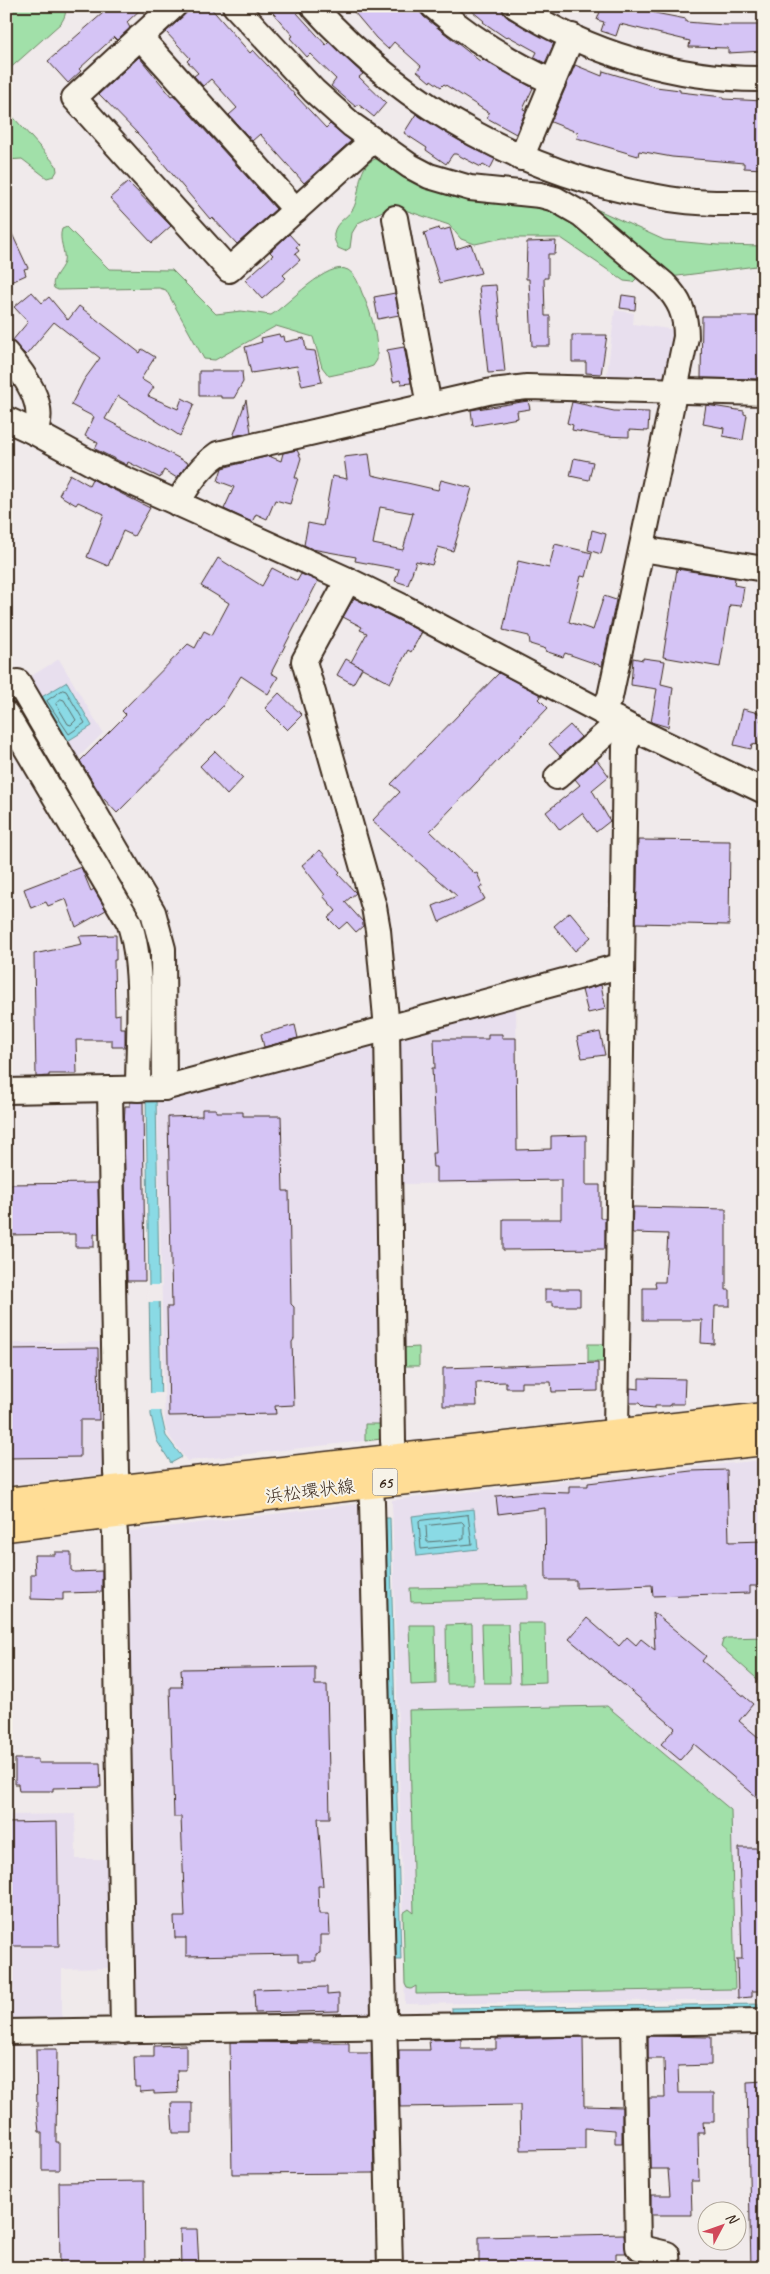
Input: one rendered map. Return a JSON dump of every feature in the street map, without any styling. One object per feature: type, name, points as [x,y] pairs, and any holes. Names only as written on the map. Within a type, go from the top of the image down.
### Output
[{"type":"main road","name":"浜松環状線","points":[[6,1527],[115,1502],[395,1459],[764,1417]]},
{"type":"main road","name":"浜松環状線","points":[[6,1502],[115,1502],[370,1484],[764,1441]]},
{"type":"street","points":[[174,6],[74,98],[229,270],[373,140]]},
{"type":"street","points":[[235,6],[314,91],[373,140],[410,166],[449,184],[540,195],[569,205],[675,294],[686,322],[686,337],[610,697],[625,746],[616,1434]]},
{"type":"street","points":[[313,6],[358,51],[418,100],[469,132],[521,158],[597,184],[670,200],[764,203]]},
{"type":"street","points":[[433,6],[478,41],[527,70],[553,82]]},
{"type":"street","points":[[515,6],[572,36],[617,54],[663,68],[711,76],[764,79]]},
{"type":"street","points":[[521,158],[572,36]]},
{"type":"street","points":[[140,37],[296,210]]},
{"type":"street","points":[[395,218],[429,406]]},
{"type":"street","points":[[6,353],[25,378],[38,408],[39,423],[34,432]]},
{"type":"street","points":[[178,504],[182,494],[210,460],[218,454],[509,388],[764,393]]},
{"type":"street","points":[[6,419],[106,471],[348,580],[617,720],[764,791]]},
{"type":"street","points":[[642,549],[764,569]]},
{"type":"street","points":[[348,580],[304,662],[377,919],[387,1029],[393,1441],[395,1459]]},
{"type":"street","points":[[6,689],[18,682],[153,912],[163,949],[164,1088]]},
{"type":"street","points":[[6,714],[121,908],[134,937],[138,968],[138,1089]]},
{"type":"street","points":[[557,777],[611,729],[617,720]]},
{"type":"street","points":[[6,1091],[164,1088],[612,968],[622,968]]},
{"type":"street","points":[[110,1089],[122,2031]]},
{"type":"street","points":[[370,1484],[372,1502],[390,2268]]},
{"type":"street","points":[[6,2032],[764,2021]]},
{"type":"street","points":[[634,2023],[638,2247],[667,2254],[668,2268]]},
{"type":"shaded area","points":[[615,310],[634,313],[633,324],[676,330],[667,380],[606,383]]},
{"type":"shaded area","points":[[59,659],[103,733],[72,764],[23,681]]},
{"type":"shaded area","points":[[516,1001],[518,1183],[397,1184],[399,1033]]},
{"type":"shaded area","points":[[368,1041],[375,1048],[381,1439],[187,1461],[169,1436],[165,1425],[157,1097]]},
{"type":"shaded area","points":[[107,1342],[109,1474],[6,1485],[6,1343]]},
{"type":"shaded area","points":[[762,1460],[764,1514],[764,1999],[405,2004],[392,1500]]},
{"type":"shaded area","points":[[366,1503],[379,2015],[134,2022],[123,1532]]},
{"type":"shaded area","points":[[75,1814],[76,1859],[113,1859],[114,1968],[62,1969],[62,2023],[6,2024],[6,1815]]},
{"type":"green space","points":[[8,6],[66,6],[65,15],[61,23],[6,72],[6,8]]},
{"type":"green space","points":[[6,109],[56,165],[57,171],[54,176],[47,178],[22,159],[6,160]]},
{"type":"green space","points":[[380,158],[553,206],[636,272],[637,278],[633,282],[624,281],[561,238],[503,238],[475,244],[461,239],[449,225],[393,206],[358,223],[352,233],[350,248],[345,251],[338,248],[334,237],[335,229],[353,209],[360,179],[366,165],[372,160]]},
{"type":"green space","points":[[594,208],[664,240],[718,245],[764,246],[764,265],[670,277],[592,210]]},
{"type":"green space","points":[[67,227],[109,269],[172,270],[216,314],[241,311],[271,315],[319,277],[340,268],[348,270],[357,280],[366,301],[375,334],[377,360],[373,366],[367,368],[329,376],[322,367],[313,337],[276,326],[215,360],[204,359],[166,290],[159,288],[58,290],[54,288],[53,281],[64,262],[61,233],[62,229]]},
{"type":"green space","points":[[588,1344],[608,1344],[608,1362],[588,1362]]},
{"type":"green space","points":[[419,1347],[419,1366],[400,1366],[399,1348]]},
{"type":"green space","points":[[365,1424],[380,1424],[381,1439],[365,1441]]},
{"type":"green space","points":[[528,1586],[528,1599],[411,1602],[410,1588]]},
{"type":"green space","points":[[518,1623],[545,1623],[546,1682],[520,1683]]},
{"type":"green space","points":[[472,1624],[473,1684],[447,1684],[446,1625]]},
{"type":"green space","points":[[482,1624],[508,1624],[510,1683],[484,1683]]},
{"type":"green space","points":[[409,1625],[435,1625],[436,1684],[411,1685]]},
{"type":"green space","points":[[764,1637],[764,1685],[721,1647],[723,1640],[727,1638]]},
{"type":"green space","points":[[607,1706],[731,1810],[735,1989],[416,1994],[416,1986],[411,1989],[407,1988],[405,1984],[403,1913],[409,1909],[414,1913],[409,1710]]},
{"type":"water","points":[[67,682],[92,726],[66,742],[40,698]]},
{"type":"water","points":[[13,691],[137,899],[151,932],[155,1081],[146,1081],[128,904],[6,700]]},
{"type":"water","points":[[146,1096],[156,1096],[161,1414],[166,1436],[182,1457],[171,1463],[157,1441],[151,1415]]},
{"type":"water","points":[[474,1509],[478,1549],[417,1556],[412,1516]]},
{"type":"water","points":[[382,1518],[390,1518],[401,1960],[393,1960]]},
{"type":"water","points":[[764,2004],[764,2011],[452,2016],[452,2008]]},
{"type":"pier","points":[[147,1285],[160,1285],[160,1302],[148,1302]]},
{"type":"pier","points":[[149,1393],[162,1393],[162,1411],[149,1411]]},
{"type":"building","points":[[111,6],[144,6],[127,22],[130,28],[117,40],[114,37],[79,69],[81,71],[68,83],[48,61]]},
{"type":"building","points":[[194,6],[209,6],[250,53],[253,50],[326,128],[330,124],[351,141],[304,183],[260,134],[252,141],[229,115],[237,108],[211,79],[203,86],[194,76],[198,73],[187,61],[190,58],[166,32]]},
{"type":"building","points":[[267,6],[300,6],[300,11],[297,13],[326,45],[329,42],[363,74],[359,77],[386,103],[374,117],[358,104],[356,107],[331,86],[336,79],[310,54],[307,57],[290,38],[293,36]]},
{"type":"building","points":[[349,6],[415,6],[424,17],[481,62],[482,59],[533,88],[523,109],[526,110],[516,134],[487,118],[489,113],[444,84],[441,87],[431,80],[430,82],[417,71],[421,66],[394,42],[388,49]]},
{"type":"building","points":[[466,6],[500,6],[508,18],[554,43],[545,63],[534,58],[537,52],[508,36],[506,38],[483,22]]},
{"type":"building","points":[[602,6],[636,6],[655,13],[686,19],[686,22],[724,25],[764,25],[764,51],[728,53],[728,48],[689,47],[690,41],[620,24],[616,36],[601,31],[604,22],[597,20]]},
{"type":"building","points":[[139,57],[171,96],[173,95],[276,209],[237,244],[212,217],[210,219],[141,137],[99,94]]},
{"type":"building","points":[[575,65],[602,76],[603,71],[656,87],[680,90],[680,92],[723,97],[723,99],[764,101],[764,169],[744,168],[744,163],[672,157],[639,151],[638,156],[577,138],[579,133],[551,122]]},
{"type":"building","points":[[416,114],[467,145],[495,159],[490,169],[483,165],[481,167],[456,154],[453,154],[446,164],[426,150],[427,148],[404,133]]},
{"type":"building","points":[[128,182],[171,226],[152,243],[110,198]]},
{"type":"building","points":[[6,221],[28,268],[24,269],[26,275],[6,284]]},
{"type":"building","points":[[439,228],[440,231],[450,228],[456,249],[471,244],[481,273],[440,283],[424,233]]},
{"type":"building","points":[[289,234],[299,245],[296,247],[299,251],[295,254],[300,260],[283,275],[286,278],[262,299],[245,280],[273,255],[270,252]]},
{"type":"building","points":[[556,241],[555,254],[548,254],[548,278],[544,278],[545,316],[550,316],[550,346],[532,346],[529,279],[526,279],[527,242]]},
{"type":"building","points":[[496,285],[505,372],[488,373],[479,286]]},
{"type":"building","points":[[32,292],[42,303],[49,297],[68,320],[79,306],[140,353],[142,349],[155,357],[141,379],[154,387],[148,396],[178,409],[182,398],[194,404],[180,436],[118,396],[105,419],[188,463],[177,478],[164,470],[160,478],[128,462],[127,465],[95,449],[98,443],[85,436],[94,417],[71,405],[84,380],[100,358],[54,322],[26,355],[12,341],[28,322],[14,307]]},
{"type":"building","points":[[395,293],[399,315],[378,319],[374,297]]},
{"type":"building","points":[[622,295],[636,297],[635,310],[620,308]]},
{"type":"building","points":[[702,316],[764,316],[764,379],[701,378]]},
{"type":"building","points":[[279,334],[280,337],[284,336],[285,342],[304,338],[306,350],[315,351],[322,382],[302,386],[297,366],[251,373],[245,347],[262,342],[261,338]]},
{"type":"building","points":[[572,335],[607,335],[601,374],[586,373],[586,362],[572,362]]},
{"type":"building","points":[[404,347],[411,383],[401,384],[400,380],[393,382],[387,350]]},
{"type":"building","points":[[199,371],[242,371],[243,382],[234,398],[199,396]]},
{"type":"building","points":[[246,400],[251,432],[234,436],[234,434]]},
{"type":"building","points":[[528,401],[530,409],[517,411],[518,418],[473,426],[471,410]]},
{"type":"building","points":[[572,402],[614,411],[649,412],[648,431],[629,430],[629,437],[604,436],[572,430],[573,425],[567,423]]},
{"type":"building","points":[[706,405],[744,411],[744,414],[747,415],[743,440],[723,436],[724,428],[703,424]]},
{"type":"building","points":[[297,450],[301,458],[295,478],[298,478],[290,504],[275,500],[267,519],[256,514],[252,522],[224,509],[234,487],[218,481],[222,468],[269,456],[281,461],[283,453]]},
{"type":"building","points":[[369,454],[372,475],[438,490],[441,480],[472,488],[453,551],[438,547],[432,565],[416,561],[408,585],[395,581],[399,569],[355,561],[356,557],[312,549],[304,545],[308,523],[323,526],[332,476],[347,479],[344,457]],"holes":[[[380,507],[413,513],[403,550],[373,544]]]},
{"type":"building","points":[[574,458],[593,462],[589,480],[570,476]]},
{"type":"building","points":[[70,474],[89,485],[92,479],[150,508],[134,536],[123,531],[108,566],[87,557],[104,514],[78,502],[76,505],[59,495]]},
{"type":"building","points":[[592,530],[606,534],[601,554],[588,550]]},
{"type":"building","points":[[555,544],[592,553],[586,577],[581,576],[569,622],[593,630],[604,596],[616,600],[602,666],[565,653],[563,657],[545,651],[546,649],[530,644],[529,636],[503,630],[518,561],[549,568]]},
{"type":"building","points":[[218,558],[262,586],[272,568],[297,581],[301,574],[318,581],[271,673],[278,677],[268,694],[241,676],[222,707],[117,813],[102,797],[80,761],[126,715],[122,711],[188,644],[195,648],[204,631],[212,635],[229,603],[201,586]]},
{"type":"building","points":[[677,569],[735,578],[734,585],[744,587],[741,606],[730,605],[720,667],[663,657]]},
{"type":"building","points":[[354,598],[422,632],[411,652],[408,650],[390,683],[351,662],[367,633],[360,630],[362,627],[343,617]]},
{"type":"building","points":[[633,658],[665,661],[661,684],[673,687],[668,727],[651,722],[657,689],[631,685]]},
{"type":"building","points":[[346,659],[362,668],[353,684],[337,675]]},
{"type":"building","points":[[499,673],[539,694],[541,697],[539,699],[548,708],[430,831],[475,874],[477,873],[483,887],[479,888],[485,899],[439,922],[433,906],[457,896],[372,821],[400,792],[391,784]]},
{"type":"building","points":[[279,693],[302,715],[287,730],[265,708]]},
{"type":"building","points":[[743,709],[762,714],[760,721],[764,721],[758,745],[752,744],[751,749],[734,745]]},
{"type":"building","points":[[570,725],[581,737],[560,756],[549,744]]},
{"type":"building","points":[[215,751],[243,778],[227,795],[200,766]]},
{"type":"building","points":[[597,760],[609,776],[592,790],[610,821],[596,832],[582,813],[560,830],[546,812],[580,785],[575,779]]},
{"type":"building","points":[[638,840],[730,841],[729,925],[636,923]]},
{"type":"building","points":[[320,850],[340,872],[338,874],[356,893],[345,902],[363,922],[363,926],[356,932],[347,922],[339,929],[328,918],[336,911],[323,896],[325,895],[302,865]]},
{"type":"building","points":[[81,867],[91,891],[94,889],[106,910],[76,927],[66,899],[48,906],[46,902],[31,908],[24,889]]},
{"type":"building","points":[[570,912],[591,937],[575,951],[554,926]]},
{"type":"building","points":[[116,935],[116,960],[114,960],[115,1015],[120,1014],[120,1028],[125,1028],[125,1047],[112,1047],[112,1040],[76,1040],[77,1074],[49,1074],[49,1076],[36,1077],[34,954],[82,944],[79,936]]},
{"type":"building","points":[[601,985],[606,1009],[588,1013],[582,990]]},
{"type":"building","points":[[295,1025],[298,1038],[264,1047],[261,1034]]},
{"type":"building","points":[[600,1032],[605,1055],[582,1058],[577,1037]]},
{"type":"building","points":[[488,1034],[502,1034],[502,1038],[516,1038],[517,1150],[551,1149],[551,1136],[586,1135],[586,1185],[600,1185],[600,1218],[605,1218],[605,1249],[503,1250],[503,1219],[561,1219],[561,1180],[436,1182],[436,1167],[433,1167],[432,1153],[436,1153],[432,1068],[435,1068],[434,1039],[488,1039]]},
{"type":"building","points":[[130,1102],[143,1102],[145,1281],[127,1281],[124,1127],[125,1106],[130,1106]]},
{"type":"building","points":[[202,1109],[216,1109],[216,1112],[243,1112],[243,1116],[281,1116],[283,1191],[289,1191],[291,1304],[294,1307],[294,1339],[292,1342],[294,1405],[275,1406],[276,1414],[169,1416],[167,1307],[172,1307],[168,1117],[202,1116]]},
{"type":"building","points":[[98,1183],[99,1234],[94,1234],[94,1247],[75,1247],[75,1234],[6,1235],[6,1184]]},
{"type":"building","points":[[633,1207],[726,1209],[726,1290],[730,1290],[730,1306],[715,1306],[714,1344],[701,1343],[702,1320],[643,1320],[643,1288],[656,1288],[655,1282],[665,1282],[668,1234],[632,1233]]},
{"type":"building","points":[[545,1289],[580,1289],[580,1306],[553,1306],[553,1302],[545,1302]]},
{"type":"building","points":[[98,1348],[99,1420],[80,1420],[80,1457],[6,1458],[6,1349]]},
{"type":"building","points":[[598,1363],[598,1391],[552,1392],[551,1382],[521,1382],[521,1388],[506,1388],[506,1382],[476,1383],[477,1406],[443,1406],[443,1368]]},
{"type":"building","points":[[639,1378],[685,1379],[684,1404],[655,1406],[655,1408],[643,1407],[639,1403],[630,1403],[630,1388],[639,1389]]},
{"type":"building","points":[[727,1470],[729,1542],[764,1541],[764,1586],[750,1586],[750,1593],[653,1596],[652,1585],[576,1588],[576,1580],[546,1580],[545,1508],[498,1514],[496,1496],[536,1492],[569,1493],[569,1486],[588,1486],[588,1483],[691,1471]]},
{"type":"building","points":[[55,1552],[71,1552],[71,1570],[74,1572],[102,1571],[102,1592],[63,1593],[63,1600],[31,1599],[31,1574],[35,1574],[34,1555],[55,1555]]},
{"type":"building","points":[[653,1612],[706,1656],[702,1661],[753,1704],[739,1721],[764,1742],[764,1803],[694,1744],[680,1760],[661,1744],[675,1728],[569,1639],[587,1618],[619,1646],[627,1637],[636,1645],[641,1639],[655,1650]]},
{"type":"building","points":[[315,1667],[315,1685],[327,1685],[330,1818],[318,1818],[323,1886],[318,1886],[319,1914],[329,1914],[330,1935],[320,1935],[320,1953],[316,1954],[316,1961],[298,1961],[298,1954],[186,1956],[186,1938],[175,1938],[174,1917],[185,1917],[181,1817],[174,1817],[170,1687],[182,1687],[181,1669]]},
{"type":"building","points":[[15,1759],[38,1759],[38,1763],[100,1763],[101,1787],[53,1788],[53,1791],[19,1791],[18,1784],[15,1784]]},
{"type":"building","points":[[57,1822],[59,1946],[6,1946],[6,1823]]},
{"type":"building","points":[[739,1848],[764,1848],[764,1991],[752,1991],[752,1997],[738,1998],[737,1959],[742,1959]]},
{"type":"building","points":[[327,1987],[327,1995],[339,1994],[339,2011],[255,2013],[254,1989]]},
{"type":"building","points":[[648,2036],[711,2037],[711,2065],[678,2066],[679,2093],[714,2093],[714,2122],[703,2122],[704,2133],[698,2133],[699,2181],[691,2181],[692,2215],[651,2215],[651,2195],[670,2195],[668,2169],[650,2169],[649,2098],[665,2098],[664,2059],[648,2059]]},
{"type":"building","points":[[583,2037],[584,2106],[622,2107],[622,2143],[615,2143],[615,2130],[585,2128],[585,2149],[521,2150],[520,2105],[400,2107],[399,2050],[430,2050],[429,2040],[461,2039],[461,2049],[496,2049],[496,2039]]},
{"type":"building","points":[[230,2042],[349,2043],[349,2053],[371,2053],[374,2173],[232,2174]]},
{"type":"building","points":[[186,2045],[186,2070],[177,2070],[178,2093],[154,2094],[154,2091],[140,2092],[140,2087],[135,2087],[134,2057],[154,2057],[154,2046]]},
{"type":"building","points":[[36,2049],[57,2049],[56,2142],[59,2142],[59,2170],[42,2170],[42,2132],[39,2132],[37,2113]]},
{"type":"building","points":[[764,2081],[764,2268],[751,2268],[747,2082]]},
{"type":"building","points":[[171,2103],[192,2103],[192,2133],[173,2133]]},
{"type":"building","points":[[144,2181],[145,2268],[60,2268],[59,2182]]},
{"type":"building","points":[[180,2229],[197,2229],[199,2268],[181,2268]]},
{"type":"building","points":[[624,2234],[626,2253],[616,2253],[616,2267],[479,2268],[479,2237]]}]
